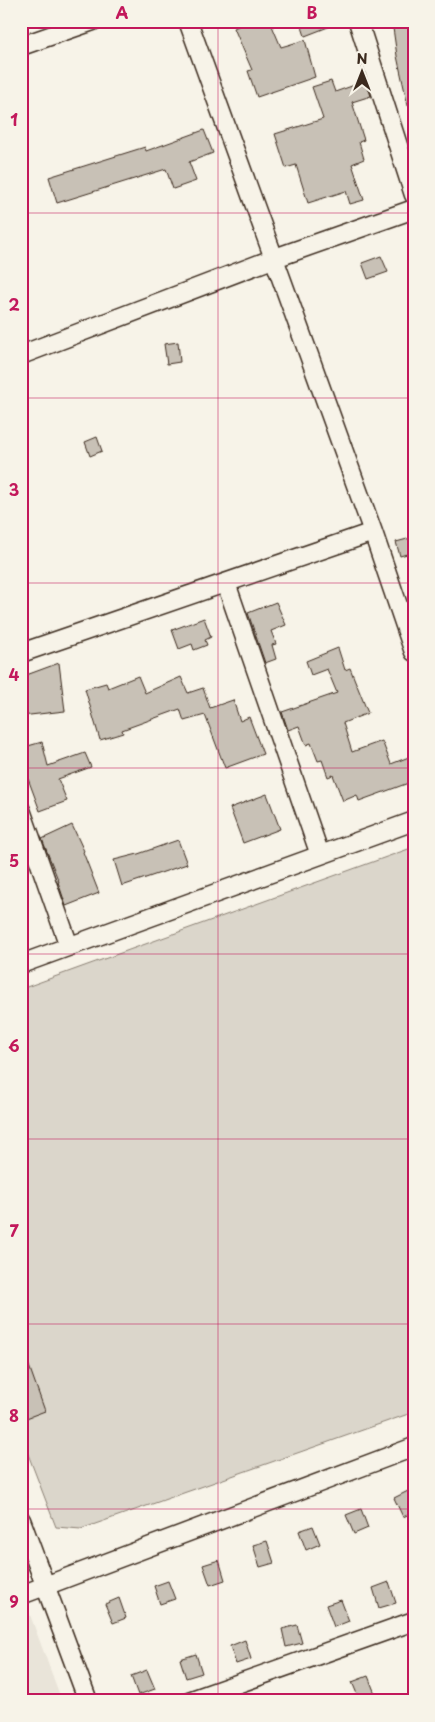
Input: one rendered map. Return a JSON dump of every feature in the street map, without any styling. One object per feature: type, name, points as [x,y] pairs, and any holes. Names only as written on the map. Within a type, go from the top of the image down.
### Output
[{"type":"street","points":[[21,46],[93,21]]},
{"type":"street","points":[[188,21],[374,532],[414,652]]},
{"type":"street","points":[[358,21],[414,195]]},
{"type":"street","points":[[21,355],[275,258],[414,209]]},
{"type":"street","points":[[21,653],[374,532]]},
{"type":"street","points":[[226,583],[320,855]]},
{"type":"street","points":[[21,810],[69,946]]},
{"type":"street","points":[[21,964],[414,821]]},
{"type":"street","points":[[21,1595],[414,1447]]},
{"type":"street","points":[[21,1520],[88,1701]]},
{"type":"street","points":[[189,1701],[414,1621]]},
{"type":"shaded area","points":[[414,847],[414,1412],[81,1529],[56,1527],[21,1436],[21,989]]},
{"type":"shaded area","points":[[26,1604],[62,1701],[21,1701],[21,1606]]},
{"type":"building","points":[[249,21],[270,21],[281,47],[305,40],[315,77],[257,97],[248,71],[252,70],[234,28]]},
{"type":"building","points":[[300,21],[341,21],[341,22],[305,36]]},
{"type":"building","points":[[392,21],[411,21],[414,31],[414,105],[408,106],[397,56]]},
{"type":"building","points":[[331,81],[335,92],[366,81],[371,96],[352,102],[364,140],[359,142],[364,159],[352,164],[364,200],[350,204],[346,191],[308,203],[296,165],[286,168],[275,134],[323,119],[312,87]]},
{"type":"building","points":[[204,130],[213,153],[189,162],[196,181],[173,189],[166,169],[57,203],[49,177],[145,147],[146,151]]},
{"type":"building","points":[[381,256],[388,272],[368,279],[362,263]]},
{"type":"building","points":[[178,342],[180,362],[167,364],[164,344]]},
{"type":"building","points":[[97,437],[102,451],[90,456],[85,442]]},
{"type":"building","points":[[411,538],[414,552],[400,556],[396,542]]},
{"type":"building","points":[[276,602],[286,625],[271,631],[276,644],[272,645],[276,659],[265,663],[248,613]]},
{"type":"building","points":[[204,618],[211,637],[205,640],[207,645],[194,650],[192,644],[179,649],[172,630]]},
{"type":"building","points":[[338,648],[345,670],[350,668],[368,713],[343,723],[352,752],[382,741],[391,764],[414,755],[414,781],[359,801],[357,795],[343,801],[333,775],[328,777],[322,760],[318,761],[311,743],[306,745],[299,726],[288,730],[282,712],[337,693],[327,669],[311,675],[306,661]]},
{"type":"building","points":[[59,663],[65,711],[21,716],[21,677]]},
{"type":"building","points":[[138,676],[145,693],[181,677],[188,693],[203,688],[210,708],[233,700],[240,721],[249,717],[263,754],[225,768],[205,715],[184,721],[180,709],[122,730],[123,733],[100,740],[85,689],[106,683],[108,688]]},
{"type":"building","points":[[42,742],[48,766],[85,753],[91,767],[58,779],[67,801],[40,811],[21,760],[21,748]]},
{"type":"building","points":[[267,794],[280,829],[243,843],[230,808]]},
{"type":"building","points":[[72,825],[84,851],[99,893],[66,906],[59,882],[42,839]]},
{"type":"building","points":[[178,840],[187,864],[122,886],[114,860]]},
{"type":"building","points":[[23,1349],[45,1411],[21,1420],[21,1350]]},
{"type":"building","points":[[414,1488],[414,1512],[403,1517],[394,1498]]},
{"type":"building","points":[[361,1509],[368,1528],[354,1534],[346,1515]]},
{"type":"building","points":[[313,1526],[320,1544],[306,1550],[299,1531]]},
{"type":"building","points":[[267,1541],[274,1563],[260,1567],[253,1545]]},
{"type":"building","points":[[219,1560],[225,1580],[210,1585],[203,1565]]},
{"type":"building","points":[[168,1581],[175,1599],[160,1604],[154,1586]]},
{"type":"building","points":[[389,1582],[396,1603],[379,1608],[373,1588]]},
{"type":"building","points":[[119,1598],[126,1618],[113,1623],[105,1604]]},
{"type":"building","points":[[341,1600],[349,1621],[334,1627],[326,1605]]},
{"type":"building","points":[[297,1625],[302,1643],[286,1647],[282,1629]]},
{"type":"building","points":[[245,1640],[251,1659],[236,1664],[230,1646]]},
{"type":"building","points":[[196,1654],[202,1673],[186,1678],[180,1659]]},
{"type":"building","points":[[147,1670],[155,1689],[138,1695],[131,1676]]},
{"type":"building","points":[[368,1676],[376,1696],[360,1701],[352,1682]]}]
